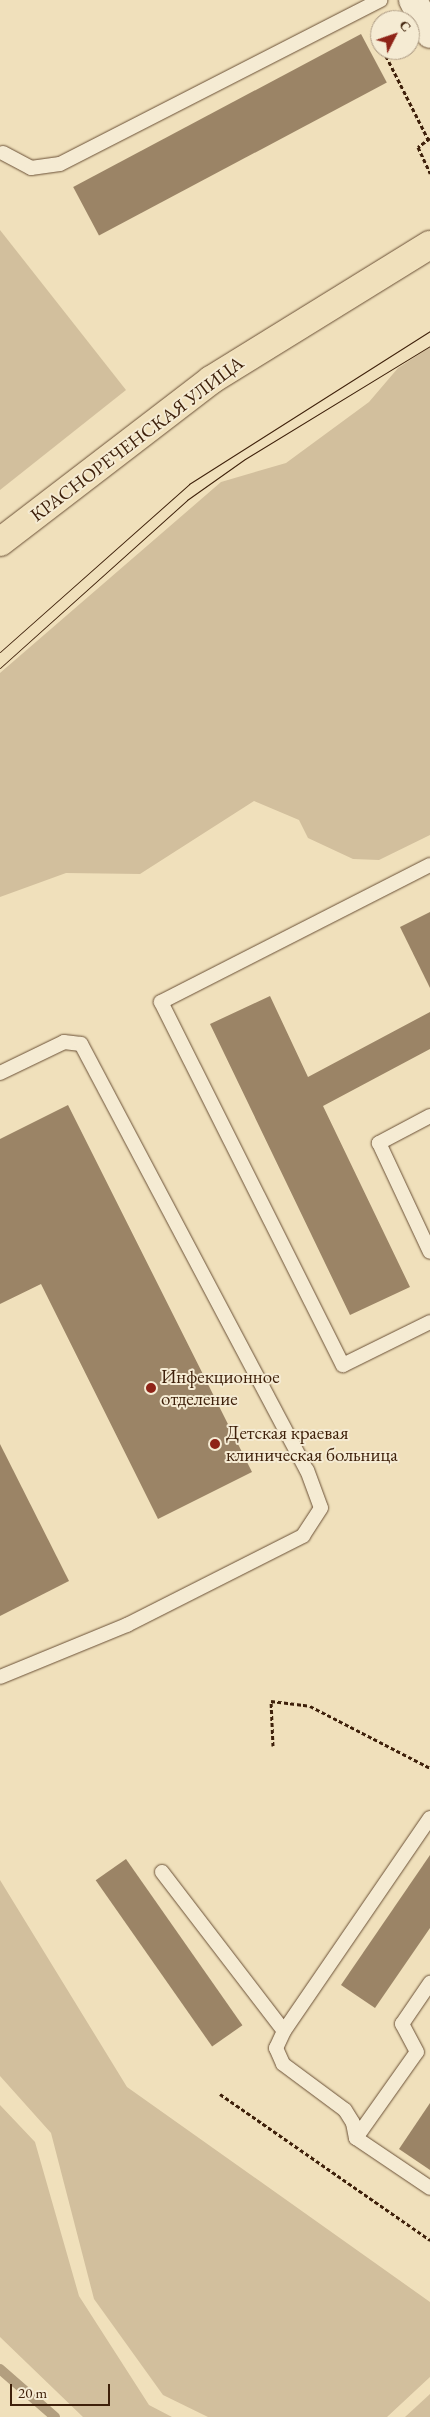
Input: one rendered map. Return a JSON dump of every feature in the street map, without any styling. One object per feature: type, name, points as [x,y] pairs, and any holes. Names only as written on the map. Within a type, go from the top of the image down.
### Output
[{"type":"main road","name":"КРАСНОРЕЧЕНСКАЯ УЛИЦА","points":[[0,542],[210,380],[430,245]]},
{"type":"street","points":[[413,0],[430,34]]},
{"type":"lane","points":[[1,152],[31,168],[60,164],[380,0]]},
{"type":"lane","points":[[430,865],[161,1002],[343,1365],[430,1322]]},
{"type":"lane","points":[[0,1073],[64,1042],[81,1044],[307,1470],[321,1508],[303,1536],[128,1625],[0,1677]]},
{"type":"lane","points":[[430,1116],[379,1142],[430,1252]]},
{"type":"lane","points":[[430,1818],[284,2031],[276,2048],[283,2064],[344,2110],[353,2123],[356,2138],[430,2188]]},
{"type":"lane","points":[[162,1872],[284,2031]]},
{"type":"lane","points":[[356,2138],[417,2052],[402,2024],[430,1983]]},
{"type":"path","points":[[388,60],[429,139],[418,147],[430,173]]},
{"type":"path","points":[[273,1746],[270,1701],[310,1706],[430,1768]]},
{"type":"path","points":[[220,2094],[430,2240]]},
{"type":"shaded area","points":[[0,230],[126,390],[0,490]]},
{"type":"shaded area","points":[[430,347],[430,835],[379,860],[353,859],[308,838],[299,820],[254,801],[140,874],[66,873],[0,897],[0,673],[221,482],[286,463],[369,402],[398,368]]},
{"type":"shaded area","points":[[0,1880],[127,2087],[430,2302],[430,2377],[387,2417],[208,2417],[163,2395],[94,2299],[51,2133],[0,2076]]},
{"type":"shaded area","points":[[0,2105],[35,2142],[79,2296],[149,2405],[172,2417],[83,2417],[0,2337]]},
{"type":"shaded area","points":[[430,2394],[430,2417],[405,2417]]},
{"type":"building","points":[[361,34],[370,51],[370,60],[375,60],[387,83],[99,236],[73,187]]},
{"type":"building","points":[[430,912],[430,988],[400,927]]},
{"type":"building","points":[[270,996],[308,1077],[430,1012],[430,1049],[323,1106],[410,1287],[350,1315],[210,1024]]},
{"type":"building","name":"Инфекционное отделение","points":[[68,1105],[252,1472],[158,1519],[41,1284],[0,1304],[0,1139]]},
{"type":"building","points":[[0,1444],[69,1581],[0,1616]]},
{"type":"building","points":[[430,1855],[430,1928],[375,2008],[341,1985]]},
{"type":"building","points":[[126,1859],[242,2025],[212,2047],[96,1880]]},
{"type":"building","points":[[430,2103],[430,2170],[399,2149]]},
{"type":"waterway","points":[[0,2369],[55,2417]]},
{"type":"tram line","points":[[0,652],[189,484],[430,331]]},
{"type":"tram line","points":[[0,668],[187,500],[245,459],[430,346]]},
{"type":"place","name":"Инфекционное отделение","points":[[151,1388]]},
{"type":"place","name":"Детская краевая клиническая больница","points":[[215,1444]]}]
